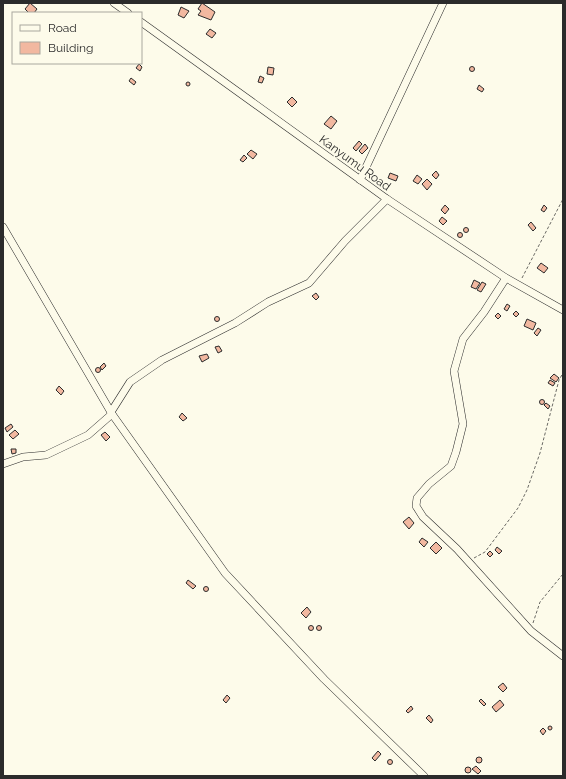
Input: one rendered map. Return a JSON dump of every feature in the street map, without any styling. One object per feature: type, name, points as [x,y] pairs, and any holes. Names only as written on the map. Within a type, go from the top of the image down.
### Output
[{"type":"street","points":[[114,3],[127,12]]},
{"type":"street","points":[[360,180],[443,3]]},
{"type":"street","name":"Kanyumu Road","points":[[142,23],[387,199],[506,278],[563,310]]},
{"type":"street","points":[[3,464],[23,458],[46,455],[88,435],[111,413],[130,382],[162,360],[235,323],[268,302],[309,283],[345,241],[387,199]]},
{"type":"street","points":[[3,227],[111,413],[225,573],[324,679],[424,776]]},
{"type":"street","points":[[506,278],[464,339],[454,371],[463,424],[451,466],[429,484],[417,498],[416,506],[422,517],[468,561],[531,631],[563,656]]},
{"type":"path","points":[[519,284],[563,199]]},
{"type":"path","points":[[468,561],[486,552],[518,508],[527,490],[540,453],[546,424],[559,380],[563,373]]},
{"type":"path","points":[[531,631],[540,602],[563,574]]},
{"type":"building","points":[[30,3],[37,9],[35,12],[28,12],[25,9]]},
{"type":"building","points":[[202,3],[215,12],[211,20],[198,15],[201,11],[198,9]]},
{"type":"building","points":[[181,7],[189,11],[184,18],[178,15]]},
{"type":"building","points":[[210,29],[216,33],[212,38],[206,34]]},
{"type":"building","points":[[139,64],[142,67],[140,71],[136,68]]},
{"type":"building","points":[[472,66],[475,69],[472,72],[469,69]]},
{"type":"building","points":[[268,67],[274,68],[273,75],[267,74]]},
{"type":"building","points":[[260,76],[264,78],[262,83],[258,82]]},
{"type":"building","points":[[131,78],[136,82],[134,85],[129,81]]},
{"type":"building","points":[[186,82],[190,82],[190,86],[186,86]]},
{"type":"building","points":[[479,85],[484,89],[482,92],[477,89]]},
{"type":"building","points":[[292,97],[297,102],[292,107],[287,102]]},
{"type":"building","points":[[331,116],[337,121],[331,129],[324,124]]},
{"type":"building","points":[[359,141],[362,144],[356,151],[353,148]]},
{"type":"building","points":[[365,144],[368,148],[362,154],[359,151]]},
{"type":"building","points":[[251,150],[257,154],[253,159],[247,154]]},
{"type":"building","points":[[244,155],[247,158],[243,162],[240,160]]},
{"type":"building","points":[[436,171],[439,175],[436,179],[432,175]]},
{"type":"building","points":[[390,173],[398,176],[396,181],[388,178]]},
{"type":"building","points":[[417,175],[422,179],[418,184],[413,181]]},
{"type":"building","points":[[427,179],[432,184],[427,190],[422,184]]},
{"type":"building","points":[[445,205],[449,209],[445,214],[441,210]]},
{"type":"building","points":[[544,205],[547,208],[544,212],[541,210]]},
{"type":"building","points":[[442,217],[447,221],[443,225],[439,221]]},
{"type":"building","points":[[531,222],[536,228],[533,231],[528,225]]},
{"type":"building","points":[[466,227],[469,230],[466,233],[463,230]]},
{"type":"building","points":[[460,232],[463,235],[460,238],[457,235]]},
{"type":"building","points":[[541,263],[548,268],[544,273],[537,268]]},
{"type":"building","points":[[474,280],[480,283],[476,289],[471,287]]},
{"type":"building","points":[[482,282],[486,284],[481,292],[477,290]]},
{"type":"building","points":[[316,293],[319,297],[316,300],[312,296]]},
{"type":"building","points":[[507,304],[510,306],[507,311],[504,309]]},
{"type":"building","points":[[516,311],[519,314],[516,317],[513,314]]},
{"type":"building","points":[[498,313],[501,316],[498,319],[495,316]]},
{"type":"building","points":[[217,316],[220,319],[217,322],[214,319]]},
{"type":"building","points":[[527,319],[536,323],[533,330],[524,326]]},
{"type":"building","points":[[538,328],[541,330],[537,336],[534,333]]},
{"type":"building","points":[[219,346],[222,351],[218,353],[215,347]]},
{"type":"building","points":[[207,354],[209,358],[202,362],[199,356]]},
{"type":"building","points":[[104,363],[106,366],[102,370],[100,367]]},
{"type":"building","points":[[96,368],[100,368],[100,372],[96,372]]},
{"type":"building","points":[[554,374],[559,378],[556,382],[550,378]]},
{"type":"building","points":[[550,380],[555,383],[553,386],[548,383]]},
{"type":"building","points":[[59,386],[64,391],[61,395],[56,390]]},
{"type":"building","points":[[542,399],[545,402],[542,405],[539,402]]},
{"type":"building","points":[[546,403],[550,406],[548,409],[544,405]]},
{"type":"building","points":[[182,413],[187,418],[183,421],[179,417]]},
{"type":"building","points":[[11,424],[13,427],[7,432],[5,428]]},
{"type":"building","points":[[15,430],[19,434],[13,439],[9,435]]},
{"type":"building","points":[[105,432],[110,437],[106,441],[101,435]]},
{"type":"building","points":[[11,449],[16,449],[16,453],[12,454]]},
{"type":"building","points":[[409,517],[414,523],[409,529],[403,522]]},
{"type":"building","points":[[422,538],[428,542],[424,547],[419,542]]},
{"type":"building","points":[[436,542],[442,548],[436,554],[430,548]]},
{"type":"building","points":[[497,547],[502,551],[499,554],[495,550]]},
{"type":"building","points":[[490,551],[493,554],[490,557],[487,554]]},
{"type":"building","points":[[188,580],[196,586],[193,589],[186,583]]},
{"type":"building","points":[[204,587],[208,587],[208,591],[204,591]]},
{"type":"building","points":[[307,607],[311,612],[306,618],[301,613]]},
{"type":"building","points":[[309,626],[313,626],[313,630],[309,630]]},
{"type":"building","points":[[317,626],[321,626],[321,630],[317,630]]},
{"type":"building","points":[[503,683],[507,688],[503,692],[498,687]]},
{"type":"building","points":[[227,695],[230,698],[226,703],[223,700]]},
{"type":"building","points":[[481,699],[486,704],[484,706],[479,701]]},
{"type":"building","points":[[500,700],[504,705],[496,712],[492,707]]},
{"type":"building","points":[[411,706],[413,709],[408,713],[406,711]]},
{"type":"building","points":[[429,715],[433,720],[431,723],[426,718]]},
{"type":"building","points":[[548,726],[552,726],[552,730],[548,730]]},
{"type":"building","points":[[543,728],[546,731],[543,735],[540,731]]},
{"type":"building","points":[[378,751],[381,754],[375,761],[372,758]]},
{"type":"building","points":[[479,757],[482,760],[479,763],[476,760]]},
{"type":"building","points":[[388,760],[392,760],[392,764],[388,764]]},
{"type":"building","points":[[476,766],[481,771],[478,774],[472,769]]},
{"type":"building","points":[[468,767],[471,770],[468,773],[465,770]]}]
